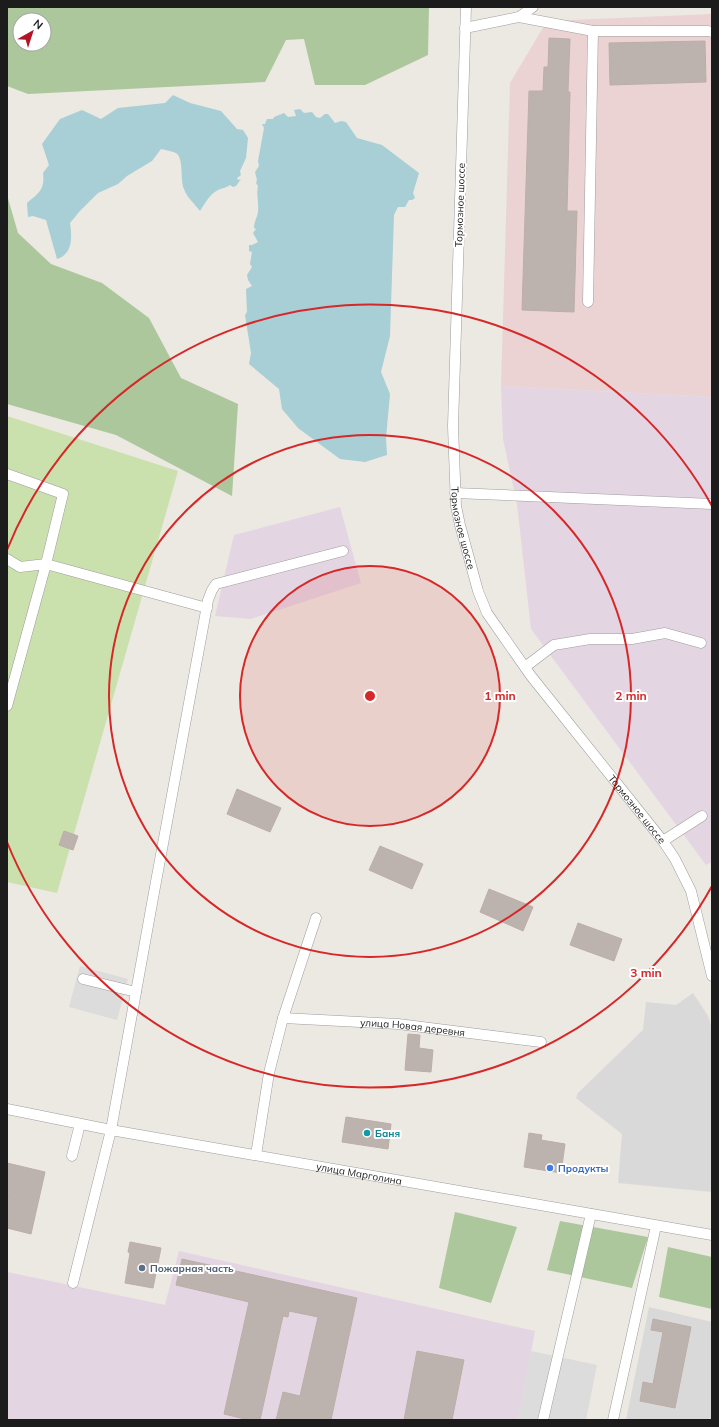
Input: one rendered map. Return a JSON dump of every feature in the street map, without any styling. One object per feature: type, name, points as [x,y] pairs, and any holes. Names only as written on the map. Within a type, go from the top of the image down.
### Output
[{"type":"street","name":"Тормозное шоссе","points":[[466,7],[453,426],[455,493],[460,525],[478,591],[487,613],[525,667],[663,841],[675,859],[691,891],[712,976]]},
{"type":"street","points":[[519,17],[533,7]]},
{"type":"street","points":[[465,28],[519,17],[593,31],[712,32]]},
{"type":"street","points":[[588,302],[593,31]]},
{"type":"street","points":[[7,474],[63,494],[46,564],[7,706]]},
{"type":"street","points":[[455,493],[712,504]]},
{"type":"street","points":[[73,1283],[112,1130],[207,608],[212,590],[216,584],[344,551]]},
{"type":"street","points":[[7,559],[20,567],[42,563],[207,608]]},
{"type":"street","points":[[525,667],[554,645],[590,639],[632,639],[665,633],[701,643]]},
{"type":"street","points":[[663,841],[702,816]]},
{"type":"street","points":[[256,1155],[269,1073],[283,1018],[316,918]]},
{"type":"street","points":[[83,979],[136,992]]},
{"type":"street","name":"улица Новая деревня","points":[[283,1018],[398,1024],[541,1042]]},
{"type":"street","name":"улица Марголина","points":[[7,1109],[112,1130],[712,1235]]},
{"type":"street","points":[[72,1156],[80,1124]]},
{"type":"street","points":[[543,1420],[591,1214]]},
{"type":"street","points":[[613,1420],[656,1226]]},
{"type":"shaded area","points":[[712,14],[712,397],[501,386],[510,83],[547,21]]},
{"type":"shaded area","points":[[501,386],[712,397],[712,862],[706,865],[531,629],[517,504],[503,439]]},
{"type":"shaded area","points":[[340,507],[361,583],[251,619],[215,616],[234,535]]},
{"type":"shaded area","points":[[80,966],[128,979],[117,1020],[69,1007]]},
{"type":"shaded area","points":[[693,993],[708,1016],[712,1029],[712,1192],[618,1183],[622,1134],[576,1098],[578,1093],[643,1030],[646,1002],[676,1005]]},
{"type":"shaded area","points":[[179,1251],[535,1331],[518,1420],[7,1420],[7,1272],[165,1305]]},
{"type":"shaded area","points":[[649,1307],[712,1322],[712,1420],[626,1420]]},
{"type":"shaded area","points":[[531,1351],[597,1365],[586,1420],[518,1420]]},
{"type":"green space","points":[[7,7],[429,7],[428,55],[365,85],[315,85],[304,39],[286,40],[265,82],[28,94],[7,86]]},
{"type":"green space","points":[[7,195],[18,233],[51,264],[102,283],[149,318],[181,378],[238,404],[232,496],[116,435],[7,404]]},
{"type":"green space","points":[[7,416],[178,471],[57,893],[7,882]]},
{"type":"green space","points":[[455,1212],[517,1227],[491,1303],[439,1288]]},
{"type":"green space","points":[[560,1221],[648,1237],[632,1288],[547,1270]]},
{"type":"green space","points":[[668,1247],[712,1257],[712,1309],[659,1297]]},
{"type":"water","points":[[173,95],[190,103],[221,111],[237,129],[243,130],[248,138],[246,158],[240,171],[241,175],[237,178],[238,180],[241,179],[236,186],[233,187],[230,185],[215,192],[200,211],[185,192],[180,159],[176,153],[161,149],[152,161],[127,176],[118,184],[98,193],[79,212],[70,223],[71,239],[69,249],[62,257],[57,259],[46,220],[33,216],[28,217],[27,203],[40,191],[43,183],[43,173],[49,165],[42,144],[60,119],[82,110],[101,119],[118,108],[165,103]]},
{"type":"water","points":[[300,109],[304,113],[312,112],[316,117],[320,118],[325,114],[328,114],[335,123],[341,121],[346,122],[357,138],[382,145],[419,173],[413,193],[415,198],[409,200],[405,207],[398,207],[394,215],[390,336],[381,372],[390,394],[386,438],[387,455],[365,462],[340,459],[298,428],[282,409],[279,389],[249,364],[251,353],[245,315],[247,312],[246,289],[252,286],[247,275],[252,267],[250,264],[252,252],[249,251],[249,245],[258,242],[253,233],[256,229],[254,226],[258,214],[258,186],[256,183],[257,180],[255,172],[259,166],[258,161],[264,128],[262,124],[265,124],[267,119],[273,119],[274,117],[284,113],[288,117],[296,116],[294,110]]},
{"type":"building","points":[[549,38],[570,39],[567,211],[577,211],[574,312],[522,310],[529,91],[543,91],[544,67],[548,67]]},
{"type":"building","points":[[705,41],[706,82],[610,85],[609,43]]},
{"type":"building","points":[[237,789],[281,808],[270,832],[227,814]]},
{"type":"building","points":[[64,831],[78,836],[73,850],[59,845]]},
{"type":"building","points":[[380,846],[423,864],[412,889],[369,870]]},
{"type":"building","points":[[489,889],[533,907],[523,931],[480,912]]},
{"type":"building","points":[[578,923],[622,939],[614,961],[570,945]]},
{"type":"building","points":[[408,1034],[420,1035],[419,1048],[433,1050],[431,1072],[405,1070]]},
{"type":"building","name":"Баня","points":[[346,1117],[391,1124],[388,1149],[342,1142]]},
{"type":"building","points":[[529,1133],[542,1135],[541,1140],[565,1144],[561,1173],[524,1167]]},
{"type":"building","points":[[7,1163],[45,1172],[31,1234],[7,1228],[7,1200],[9,1192],[7,1191]]},
{"type":"building","name":"Пожарная часть","points":[[130,1242],[161,1248],[153,1288],[125,1283],[130,1253],[128,1252]]},
{"type":"building","points":[[182,1259],[357,1298],[331,1420],[276,1420],[283,1392],[300,1396],[318,1317],[289,1311],[288,1317],[283,1316],[260,1420],[249,1420],[224,1414],[249,1302],[176,1285]]},
{"type":"building","points":[[653,1319],[691,1327],[675,1408],[640,1401],[643,1382],[653,1384],[663,1332],[651,1330]]},
{"type":"building","points":[[417,1351],[464,1360],[452,1420],[404,1420]]},
{"type":"place","name":"Баня","points":[[367,1133]]},
{"type":"place","name":"Продукты","points":[[550,1168]]},
{"type":"place","name":"Пожарная часть","points":[[142,1268]]}]
